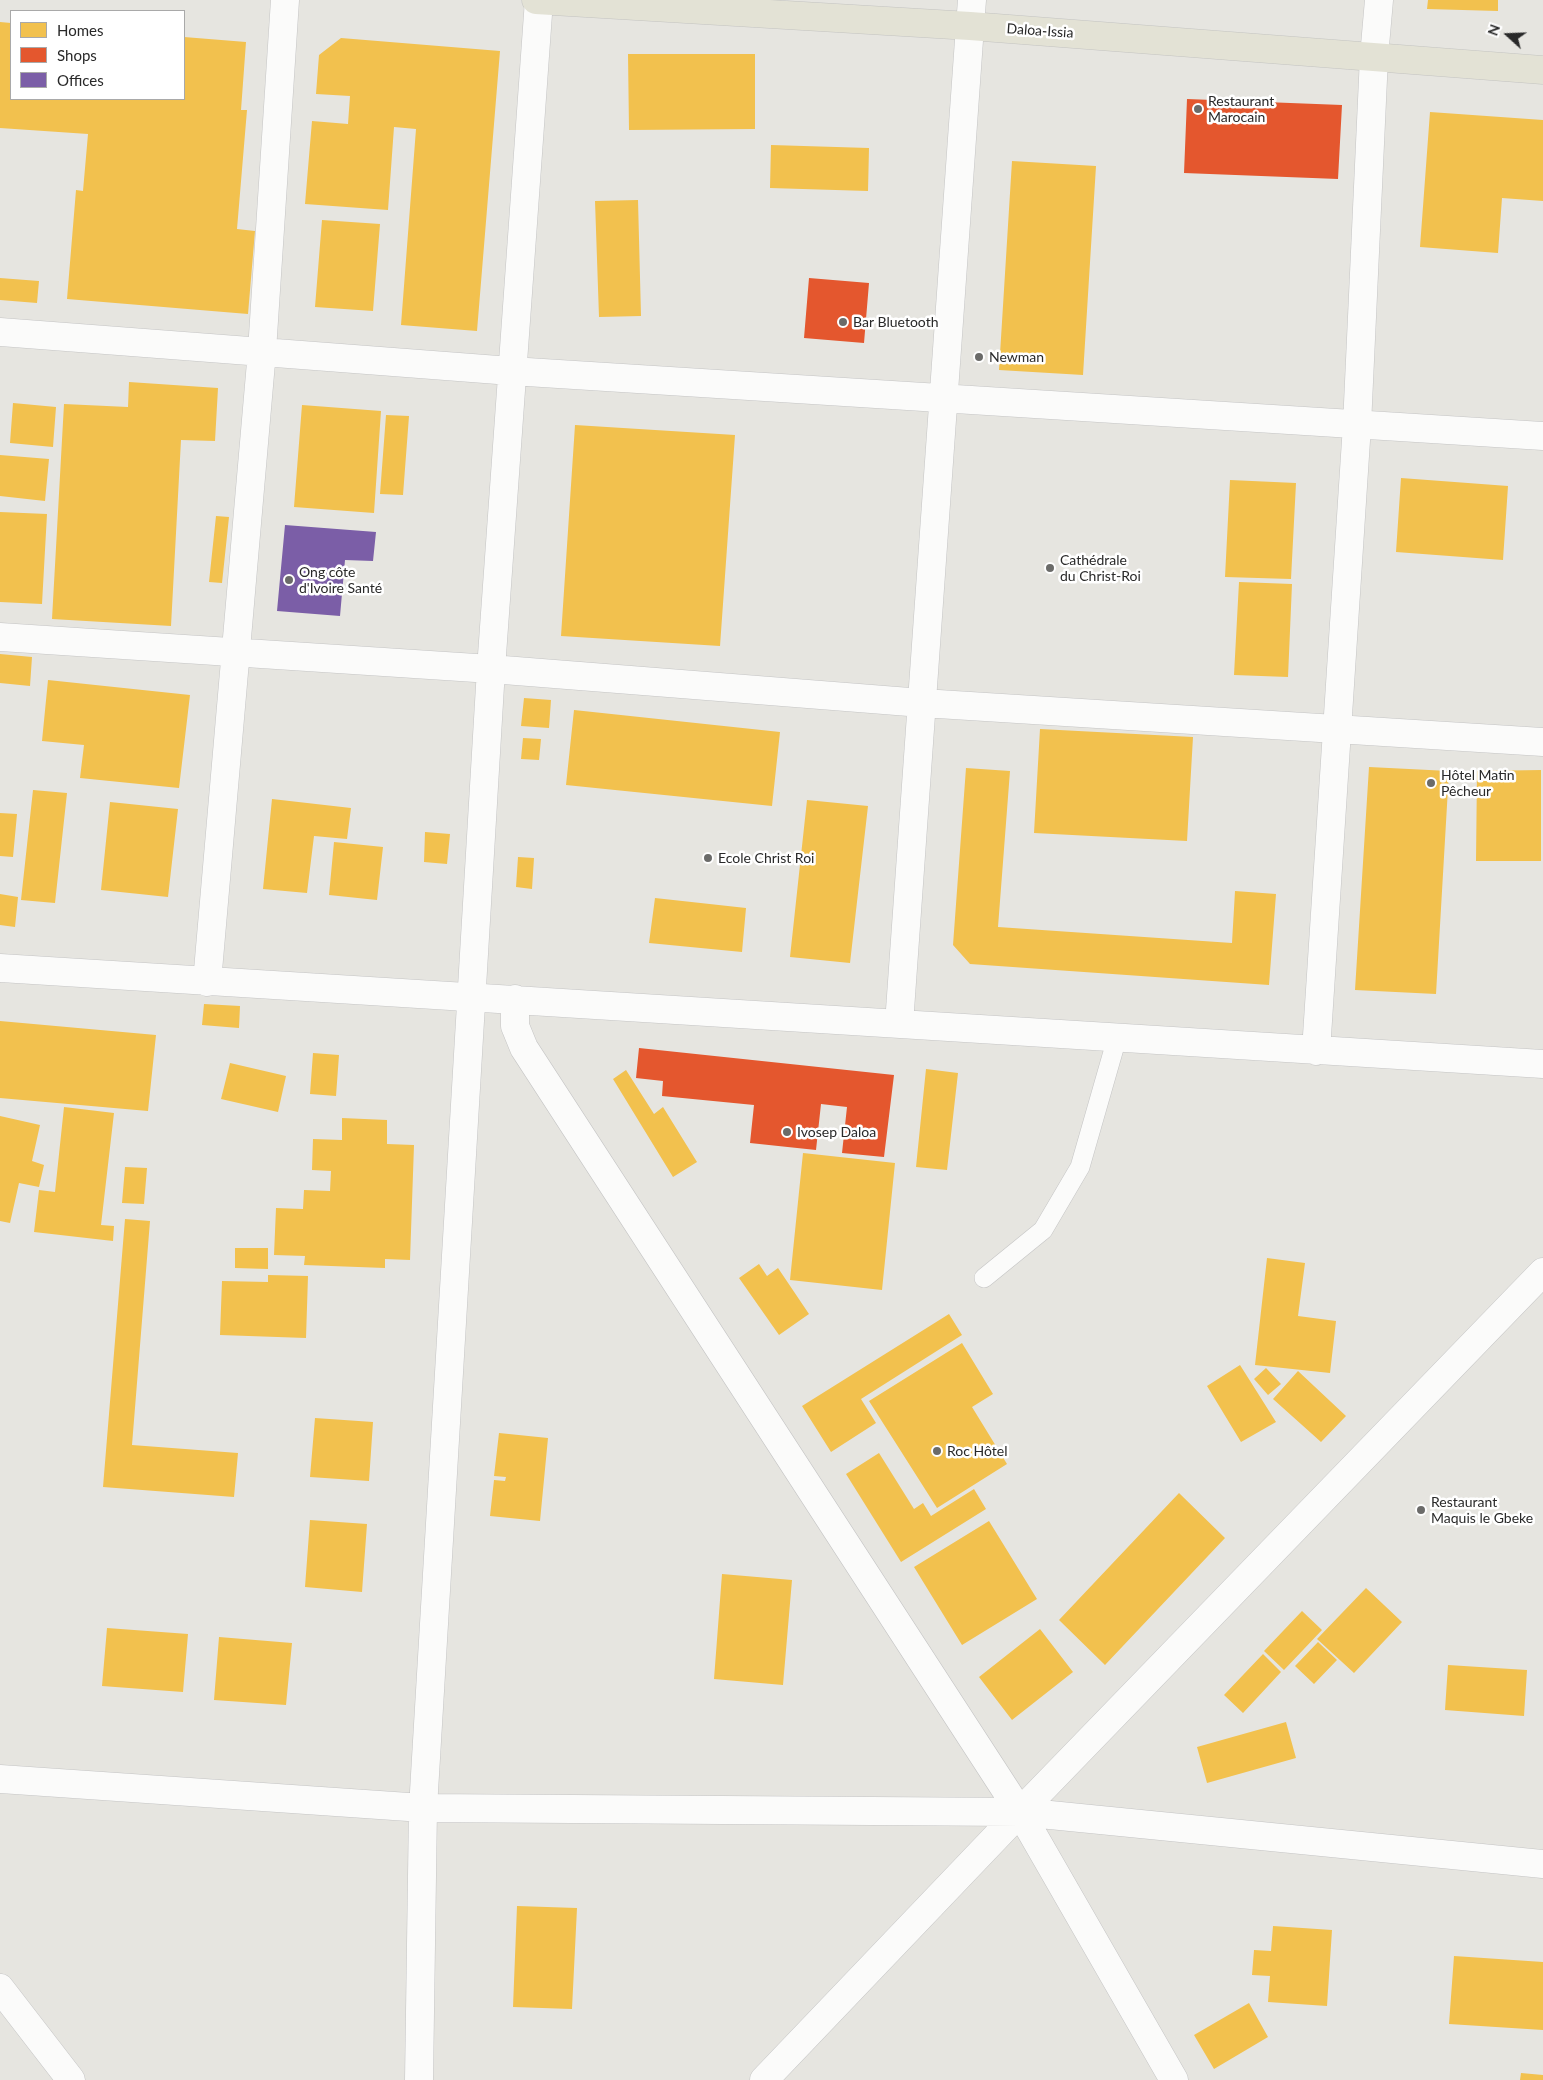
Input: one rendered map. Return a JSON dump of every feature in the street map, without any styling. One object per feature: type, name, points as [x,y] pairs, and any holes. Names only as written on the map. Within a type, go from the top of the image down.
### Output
[{"type":"main road","name":"Daloa-Issia","points":[[538,0],[971,13],[1374,57],[1543,70]]},
{"type":"street","points":[[207,982],[262,351],[285,0]]},
{"type":"street","points":[[419,2080],[423,1808],[470,997],[511,372],[538,0]]},
{"type":"street","points":[[1316,1051],[1357,425],[1374,57],[1379,0]]},
{"type":"street","points":[[899,1024],[971,13]]},
{"type":"street","points":[[0,332],[262,351],[511,372],[1543,436]]},
{"type":"street","points":[[0,637],[491,669],[922,704],[1543,742]]},
{"type":"street","points":[[0,968],[1543,1064]]},
{"type":"street","points":[[515,1000],[516,1026],[524,1048],[1020,1812],[1174,2080]]},
{"type":"street","points":[[764,2080],[1020,1812],[1543,1272]]},
{"type":"street","points":[[0,1779],[423,1808],[1020,1812],[1543,1864]]},
{"type":"street","points":[[0,1988],[71,2080]]},
{"type":"lane","points":[[984,1278],[1043,1230],[1080,1167],[1117,1038]]},
{"type":"building: Homes","points":[[1428,0],[1498,0],[1498,11],[1427,9]]},
{"type":"building: Homes","points":[[0,22],[10,23],[10,100],[185,100],[185,37],[246,42],[241,110],[247,110],[237,229],[255,231],[248,314],[67,299],[76,190],[83,191],[88,134],[0,128]]},
{"type":"building: Homes","points":[[341,38],[500,51],[477,331],[401,325],[416,129],[394,127],[388,210],[305,204],[312,121],[348,124],[350,96],[316,94],[319,55]]},
{"type":"building: Homes","points":[[628,54],[755,54],[755,129],[629,130]]},
{"type":"building: Homes","points":[[1430,112],[1543,120],[1543,201],[1502,198],[1498,253],[1420,247]]},
{"type":"building: Homes","points":[[771,145],[869,148],[868,191],[770,188]]},
{"type":"building: Homes","points":[[1012,161],[1096,166],[1083,375],[999,370]]},
{"type":"building: Homes","points":[[638,200],[641,316],[599,317],[595,201]]},
{"type":"building: Homes","points":[[322,220],[380,224],[373,311],[315,307]]},
{"type":"building: Homes","points":[[0,278],[39,281],[37,303],[0,300]]},
{"type":"building: Homes","points":[[129,382],[218,388],[215,441],[181,440],[171,626],[52,619],[64,404],[128,407]]},
{"type":"building: Homes","points":[[13,403],[56,407],[53,447],[10,443]]},
{"type":"building: Homes","points":[[302,405],[381,411],[374,513],[294,507]]},
{"type":"building: Homes","points":[[386,415],[409,416],[403,495],[380,494]]},
{"type":"building: Homes","points":[[575,425],[735,435],[720,646],[561,636]]},
{"type":"building: Homes","points":[[0,455],[49,459],[45,501],[0,496]]},
{"type":"building: Homes","points":[[1401,478],[1508,486],[1503,560],[1396,552]]},
{"type":"building: Homes","points":[[1230,480],[1296,483],[1291,579],[1225,577]]},
{"type":"building: Homes","points":[[0,512],[47,514],[42,604],[0,602]]},
{"type":"building: Homes","points":[[216,516],[229,517],[222,583],[209,582]]},
{"type":"building: Homes","points":[[1239,582],[1292,584],[1288,677],[1234,675]]},
{"type":"building: Homes","points":[[0,654],[32,657],[30,686],[0,683]]},
{"type":"building: Homes","points":[[48,680],[190,695],[179,788],[80,778],[84,745],[42,741]]},
{"type":"building: Homes","points":[[524,698],[551,700],[549,728],[521,726]]},
{"type":"building: Homes","points":[[574,710],[780,732],[772,806],[566,785]]},
{"type":"building: Homes","points":[[1040,729],[1193,737],[1187,841],[1034,833]]},
{"type":"building: Homes","points":[[523,738],[541,739],[539,760],[521,759]]},
{"type":"building: Homes","points":[[1369,767],[1449,771],[1436,994],[1355,990]]},
{"type":"building: Homes","points":[[966,768],[1010,771],[998,927],[1232,943],[1235,891],[1276,894],[1269,985],[970,964],[953,945]]},
{"type":"building: Homes","points":[[1541,770],[1541,861],[1476,861],[1477,771]]},
{"type":"building: Homes","points":[[33,790],[67,793],[55,903],[21,900]]},
{"type":"building: Homes","points":[[272,799],[351,808],[347,839],[314,836],[307,893],[263,889]]},
{"type":"building: Homes","points":[[807,800],[868,806],[850,963],[790,957]]},
{"type":"building: Homes","points":[[110,802],[178,809],[168,897],[101,890]]},
{"type":"building: Homes","points":[[0,813],[17,814],[13,857],[0,856]]},
{"type":"building: Homes","points":[[425,832],[450,834],[447,864],[424,862]]},
{"type":"building: Homes","points":[[334,842],[383,847],[377,900],[329,895]]},
{"type":"building: Homes","points":[[518,857],[534,858],[532,889],[516,887]]},
{"type":"building: Homes","points":[[0,894],[18,897],[15,927],[0,925]]},
{"type":"building: Homes","points":[[655,898],[746,908],[742,952],[649,943]]},
{"type":"building: Homes","points":[[204,1004],[240,1006],[239,1028],[202,1025]]},
{"type":"building: Homes","points":[[0,1021],[156,1035],[148,1111],[0,1098]]},
{"type":"building: Homes","points":[[313,1053],[339,1055],[336,1096],[310,1094]]},
{"type":"building: Homes","points":[[230,1063],[286,1076],[278,1112],[221,1099]]},
{"type":"building: Homes","points":[[926,1069],[958,1073],[947,1170],[916,1167]]},
{"type":"building: Homes","points":[[626,1070],[654,1114],[663,1107],[697,1162],[673,1177],[613,1079]]},
{"type":"building: Homes","points":[[64,1107],[114,1113],[101,1225],[114,1226],[113,1241],[34,1232],[39,1190],[55,1192]]},
{"type":"building: Homes","points":[[0,1116],[40,1125],[32,1161],[44,1165],[39,1187],[19,1183],[10,1223],[0,1221]]},
{"type":"building: Homes","points":[[342,1118],[387,1120],[387,1144],[414,1145],[410,1260],[385,1259],[385,1268],[304,1265],[305,1256],[274,1255],[276,1208],[303,1209],[304,1190],[330,1191],[331,1171],[312,1170],[313,1139],[342,1140]]},
{"type":"building: Homes","points":[[803,1153],[895,1163],[882,1290],[790,1280]]},
{"type":"building: Homes","points":[[125,1167],[147,1168],[144,1204],[122,1203]]},
{"type":"building: Homes","points":[[125,1219],[150,1221],[132,1445],[238,1453],[234,1497],[103,1487]]},
{"type":"building: Homes","points":[[235,1248],[268,1248],[268,1269],[235,1268]]},
{"type":"building: Homes","points":[[1267,1258],[1305,1263],[1298,1316],[1336,1321],[1330,1373],[1255,1365]]},
{"type":"building: Homes","points":[[759,1264],[767,1276],[778,1268],[809,1314],[779,1335],[739,1278]]},
{"type":"building: Homes","points":[[268,1275],[308,1276],[306,1338],[220,1335],[222,1281],[268,1282]]},
{"type":"building: Homes","points":[[949,1314],[962,1335],[861,1399],[876,1423],[831,1452],[802,1406]]},
{"type":"building: Homes","points":[[962,1343],[993,1394],[972,1407],[1007,1464],[937,1508],[869,1401]]},
{"type":"building: Homes","points":[[1240,1365],[1276,1422],[1241,1442],[1207,1386]]},
{"type":"building: Homes","points":[[1266,1368],[1281,1384],[1268,1395],[1254,1379]]},
{"type":"building: Homes","points":[[1298,1371],[1346,1416],[1321,1442],[1273,1399]]},
{"type":"building: Homes","points":[[315,1418],[373,1422],[369,1481],[310,1477]]},
{"type":"building: Homes","points":[[499,1433],[548,1438],[540,1521],[490,1516],[494,1480],[505,1481],[506,1477],[494,1476]]},
{"type":"building: Homes","points":[[879,1453],[914,1509],[923,1503],[931,1516],[974,1489],[986,1509],[901,1562],[846,1474]]},
{"type":"building: Homes","points":[[1179,1493],[1225,1538],[1105,1665],[1059,1620]]},
{"type":"building: Homes","points":[[310,1520],[367,1524],[362,1592],[305,1587]]},
{"type":"building: Homes","points":[[989,1521],[1037,1599],[962,1645],[914,1567]]},
{"type":"building: Homes","points":[[722,1574],[792,1580],[783,1685],[714,1679]]},
{"type":"building: Homes","points":[[1366,1588],[1402,1622],[1354,1673],[1317,1639]]},
{"type":"building: Homes","points":[[1302,1611],[1322,1630],[1284,1670],[1264,1651]]},
{"type":"building: Homes","points":[[107,1628],[188,1634],[183,1692],[102,1686]]},
{"type":"building: Homes","points":[[1040,1629],[1073,1672],[1012,1720],[979,1677]]},
{"type":"building: Homes","points":[[219,1637],[292,1643],[286,1705],[214,1700]]},
{"type":"building: Homes","points":[[1318,1642],[1337,1660],[1314,1684],[1295,1666]]},
{"type":"building: Homes","points":[[1263,1654],[1281,1672],[1243,1713],[1224,1695]]},
{"type":"building: Homes","points":[[1448,1665],[1527,1670],[1524,1716],[1445,1710]]},
{"type":"building: Homes","points":[[1286,1722],[1296,1758],[1207,1783],[1197,1747]]},
{"type":"building: Homes","points":[[517,1906],[577,1908],[572,2009],[513,2007]]},
{"type":"building: Homes","points":[[1273,1926],[1332,1930],[1327,2006],[1268,2002],[1270,1976],[1252,1975],[1254,1950],[1271,1951]]},
{"type":"building: Homes","points":[[1454,1956],[1543,1962],[1543,2030],[1449,2024]]},
{"type":"building: Homes","points":[[1249,2003],[1268,2037],[1214,2069],[1194,2035]]},
{"type":"building: Homes","points":[[1521,2073],[1543,2075],[1543,2080],[1520,2080]]},
{"type":"building: Shops","points":[[1187,99],[1342,105],[1338,179],[1184,173]]},
{"type":"building: Shops","points":[[809,278],[869,283],[864,343],[804,338]]},
{"type":"building: Shops","points":[[639,1048],[894,1075],[884,1157],[842,1153],[847,1107],[821,1104],[816,1150],[750,1143],[754,1105],[662,1096],[663,1081],[636,1078]]},
{"type":"building: Offices","points":[[285,525],[376,532],[373,561],[345,560],[340,616],[277,611]]},
{"type":"place","name":"Restaurant Marocain","points":[[1198,109]]},
{"type":"place","name":"Bar Bluetooth","points":[[843,322]]},
{"type":"place","name":"Newman","points":[[979,357]]},
{"type":"place","name":"Cathédrale du Christ-Roi","points":[[1050,568]]},
{"type":"place","name":"Ong côte d'Ivoire Santé","points":[[289,580]]},
{"type":"place","name":"Hôtel Matin Pêcheur","points":[[1431,783]]},
{"type":"place","name":"Ecole Christ Roi","points":[[708,858]]},
{"type":"place","name":"Ivosep Daloa","points":[[787,1132]]},
{"type":"place","name":"Roc Hôtel","points":[[937,1451]]},
{"type":"place","name":"Restaurant Maquis le Gbeke","points":[[1421,1510]]}]
